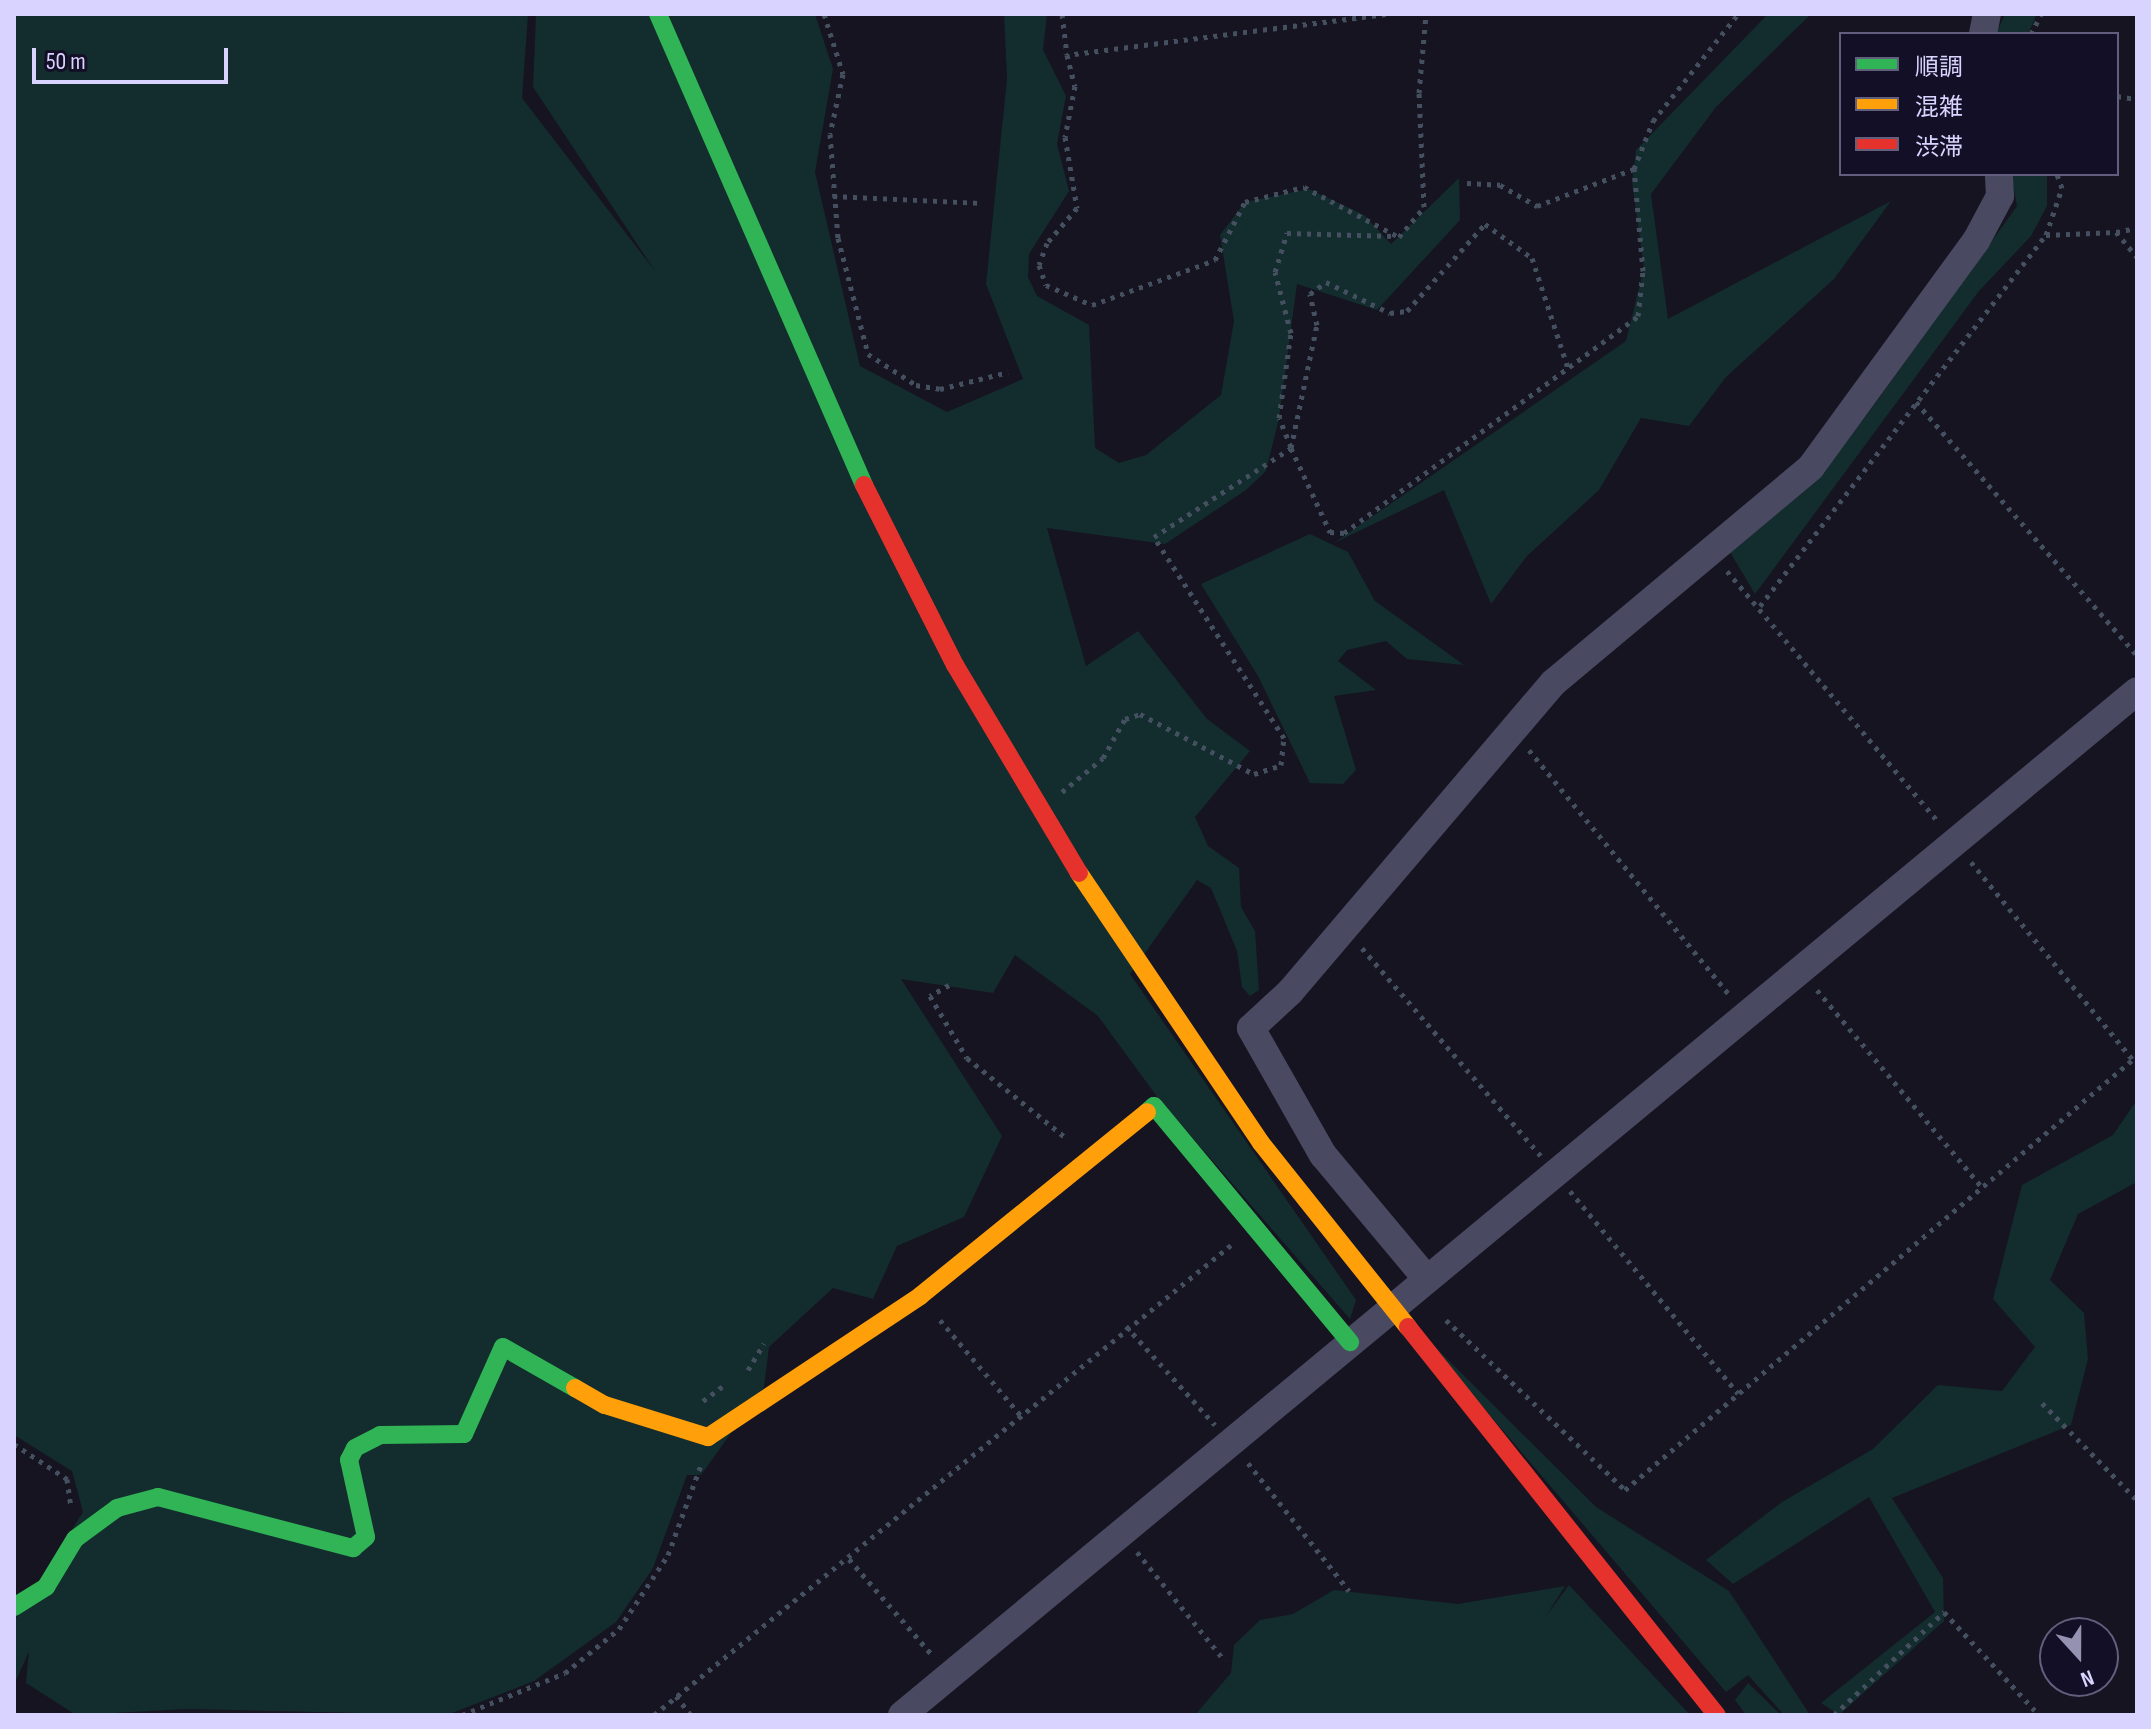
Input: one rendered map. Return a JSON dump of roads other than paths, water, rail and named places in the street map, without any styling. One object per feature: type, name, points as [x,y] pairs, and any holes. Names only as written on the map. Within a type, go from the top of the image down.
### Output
[{"type":"street","points":[[658,14],[827,413],[955,665],[1040,810],[1199,1059],[1388,1310],[1717,1715]]},
{"type":"street","points":[[1420,1284],[1323,1155],[1251,1028],[1343,926],[1510,727],[1811,467],[1848,425],[1976,241],[2000,196],[1999,176]]},
{"type":"street","points":[[902,1715],[1555,1172],[1802,972],[2137,691]]},
{"type":"street","points":[[14,1607],[46,1587],[75,1539],[117,1508],[158,1497],[201,1514],[275,1522],[353,1548],[366,1537],[349,1460],[355,1448],[380,1435],[464,1434],[503,1347],[605,1405],[708,1437],[920,1296],[1154,1106],[1350,1342]]}]
